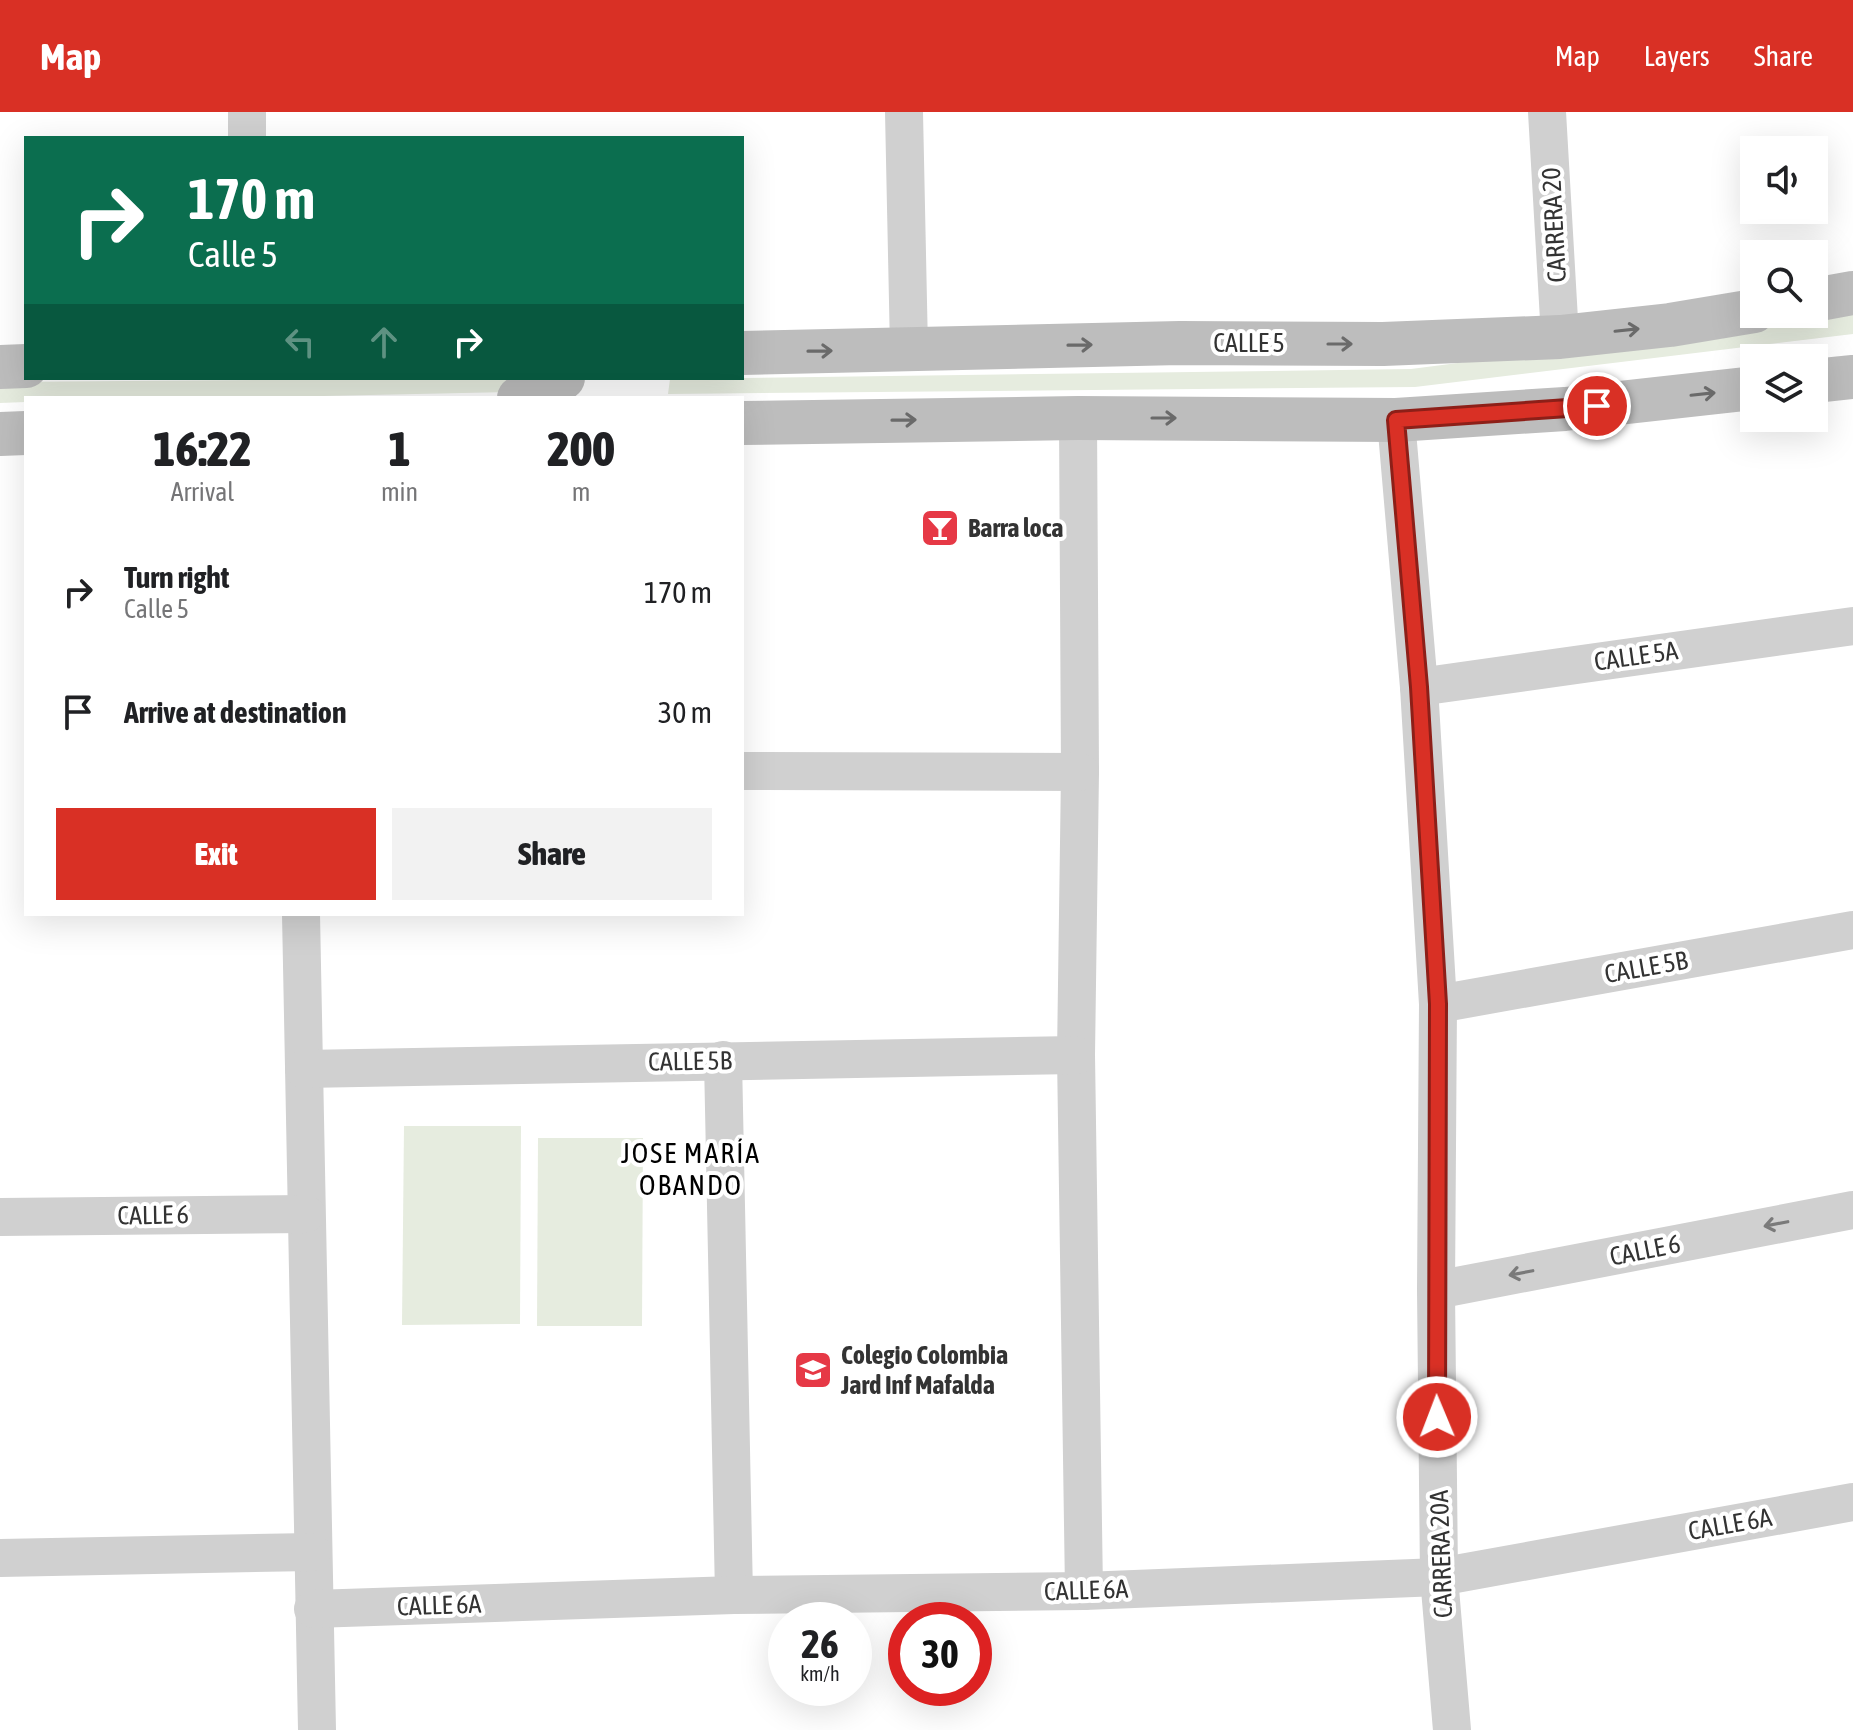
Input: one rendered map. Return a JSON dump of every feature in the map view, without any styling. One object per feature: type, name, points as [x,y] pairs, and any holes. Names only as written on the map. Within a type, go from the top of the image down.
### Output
[{"type":"main road","points":[[1828,297],[1853,293]]},
{"type":"main road","name":"CALLE 5","points":[[744,353],[1180,343],[1383,344],[1560,337],[1670,325],[1740,313]]},
{"type":"main road","points":[[0,367],[24,366]]},
{"type":"main road","points":[[1828,380],[1853,377]]},
{"type":"main road","points":[[523,396],[559,380]]},
{"type":"main road","points":[[744,423],[1078,418],[1396,420],[1565,409],[1740,390]]},
{"type":"main road","points":[[0,434],[24,433]]},
{"type":"street","points":[[247,112],[247,136]]},
{"type":"street","points":[[904,112],[909,349]]},
{"type":"street","name":"CARRERA 20","points":[[1547,112],[1560,337]]},
{"type":"street","points":[[1078,418],[1080,772],[1076,1055],[1084,1591]]},
{"type":"street","name":"CARRERA 20A","points":[[1396,420],[1419,687],[1438,1004],[1436,1290],[1439,1577],[1452,1730]]},
{"type":"street","name":"CALLE 5A","points":[[1419,687],[1853,626]]},
{"type":"street","points":[[744,771],[1080,772]]},
{"type":"street","points":[[301,916],[317,1730]]},
{"type":"street","name":"CALLE 5B","points":[[1438,1004],[1853,930]]},
{"type":"street","name":"CALLE 5B","points":[[304,1069],[1076,1055]]},
{"type":"street","points":[[723,1060],[734,1595]]},
{"type":"street","name":"CALLE 6","points":[[1436,1290],[1853,1210]]},
{"type":"street","name":"CALLE 6","points":[[0,1217],[306,1214]]},
{"type":"street","name":"CALLE 6A","points":[[313,1609],[734,1595],[1084,1591],[1439,1577],[1853,1502]]},
{"type":"street","points":[[0,1558],[312,1552]]},
{"type":"shaded area","points":[[1853,312],[1853,334],[1770,344],[1740,344],[1740,348],[1415,387],[668,394],[670,380],[1411,369],[1740,327],[1828,328],[1828,315]]},
{"type":"shaded area","points":[[523,380],[509,392],[326,396],[24,396],[24,402],[0,403],[0,382]]},
{"type":"shaded area","points":[[404,1126],[521,1126],[520,1324],[402,1325]]},
{"type":"shaded area","points":[[538,1138],[643,1138],[642,1326],[537,1326]]},
{"type":"place","name":"Barra loca","points":[[940,528]]},
{"type":"place","name":"Colegio Colombia Jard Inf Mafalda","points":[[813,1370]]},
{"type":"district","name":"JOSE MARÍA OBANDO","points":[[691,1169]]},
{"type":"route","points":[[1437,1417],[1438,1004],[1419,687],[1396,420],[1597,406]]}]
